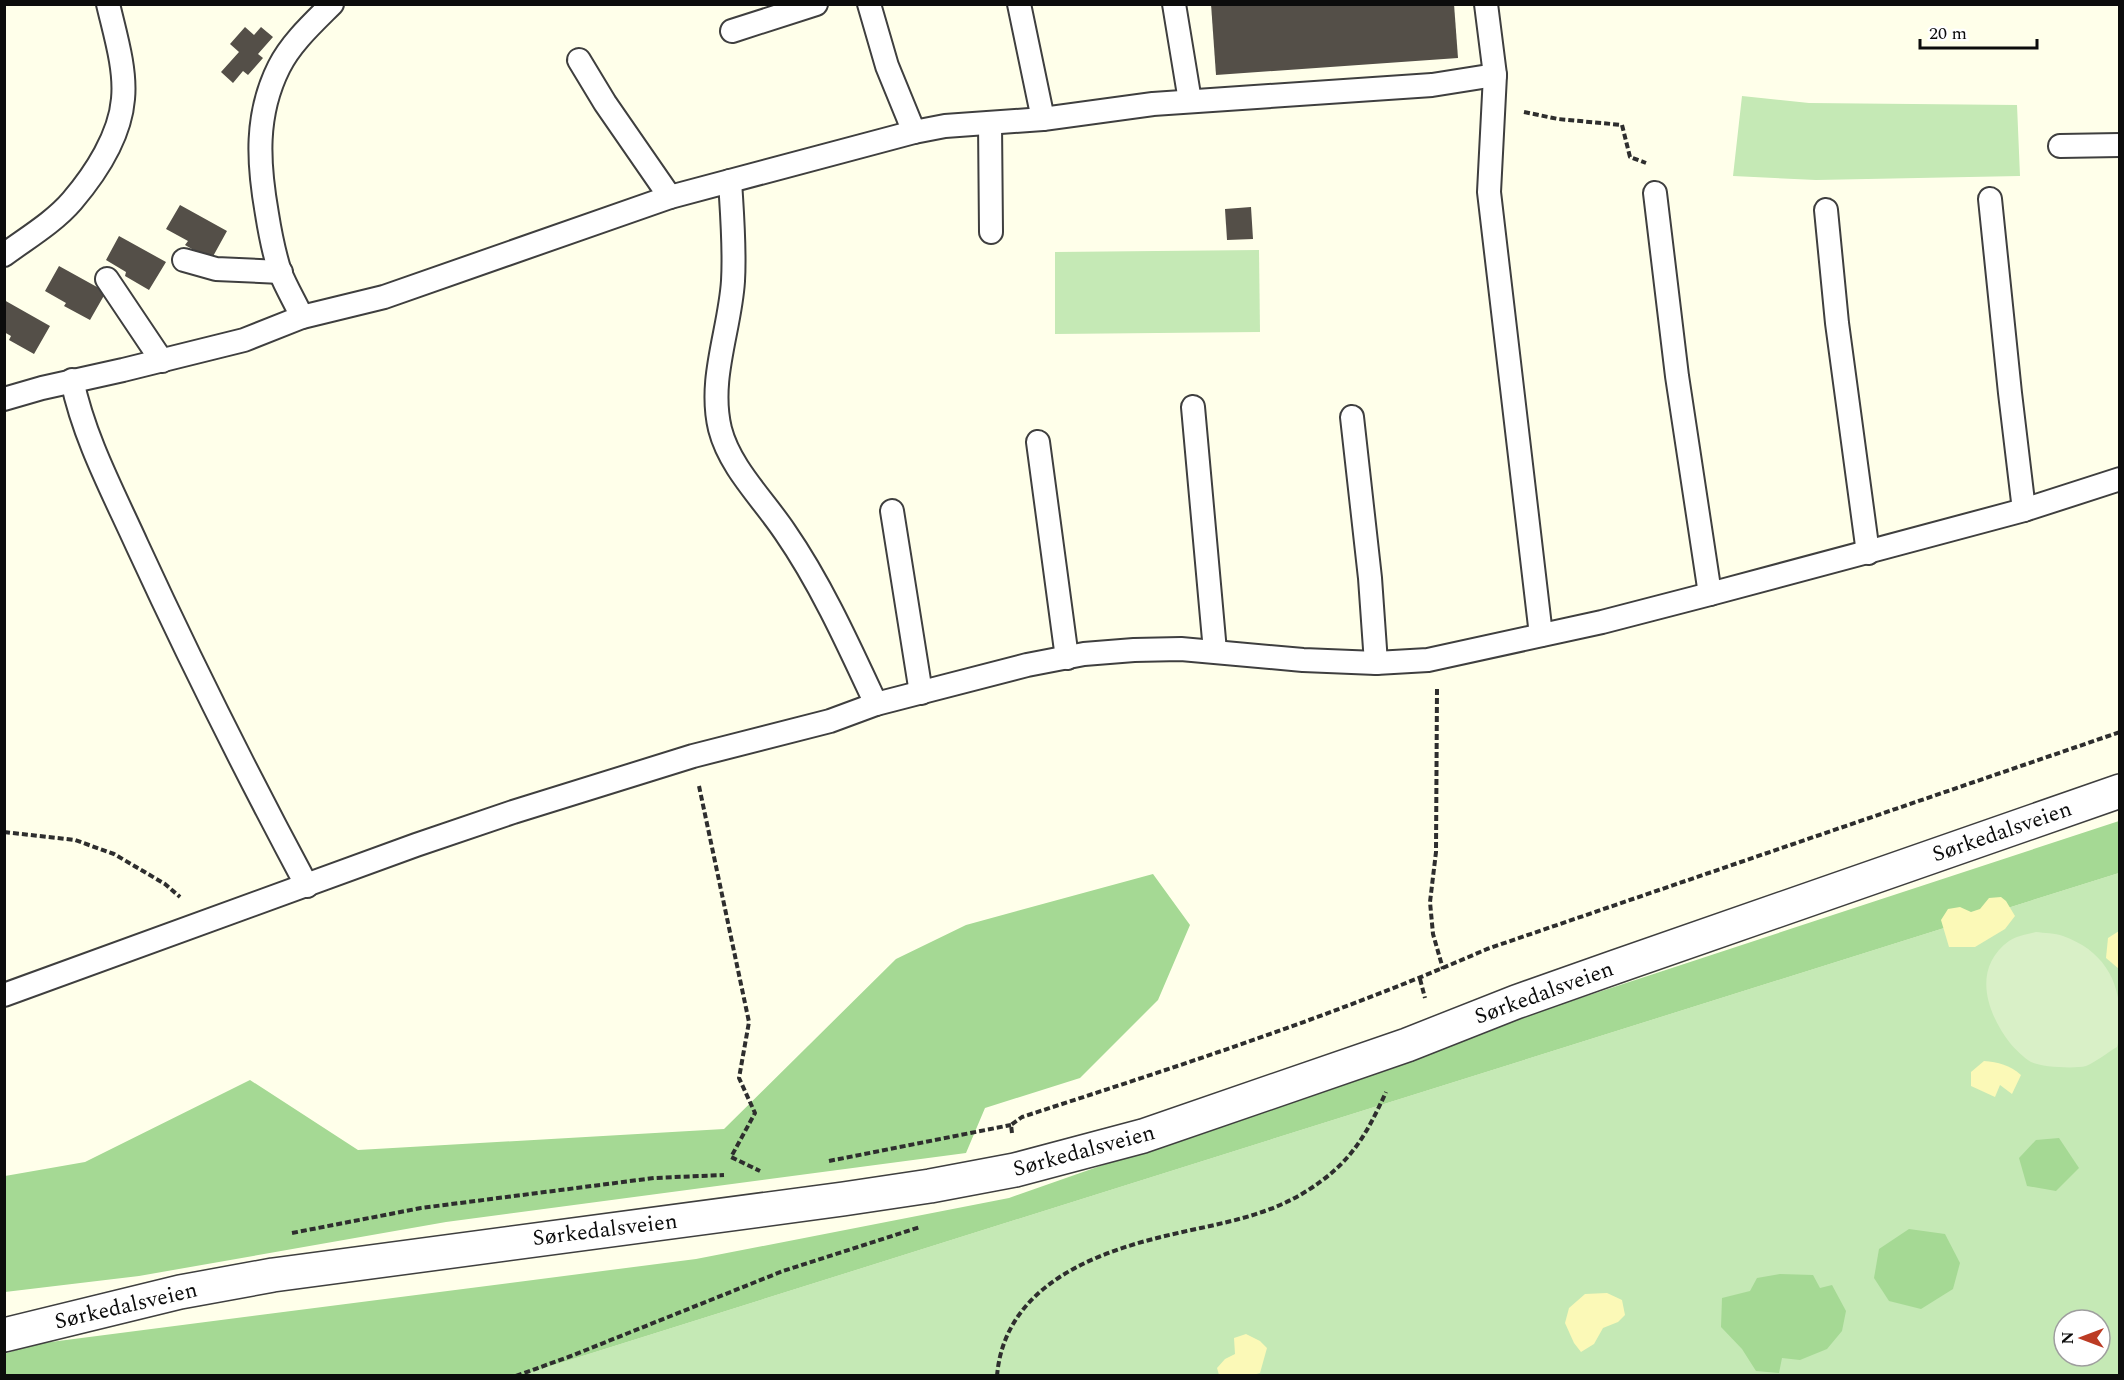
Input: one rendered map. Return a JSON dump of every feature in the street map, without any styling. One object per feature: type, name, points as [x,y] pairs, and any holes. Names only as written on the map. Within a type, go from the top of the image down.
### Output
[{"type":"street","name":"Sørkedalsveien","points":[[4,1335],[180,1292],[273,1275],[843,1199],[1016,1170],[1143,1137],[1407,1045],[1516,1002],[2120,791]]},
{"type":"lane","points":[[4,255],[72,201],[99,164],[110,142],[119,119],[123,99],[119,57],[108,4]]},
{"type":"lane","points":[[302,317],[280,272],[271,235],[262,185],[259,148],[261,120],[267,94],[280,65],[303,34],[332,4]]},
{"type":"lane","points":[[732,31],[816,4]]},
{"type":"lane","points":[[868,4],[887,66],[914,132]]},
{"type":"lane","points":[[1019,4],[1043,119]]},
{"type":"lane","points":[[1174,4],[1190,101]]},
{"type":"lane","points":[[1486,4],[1495,75],[1489,192],[1541,634]]},
{"type":"lane","points":[[579,60],[605,103],[670,197]]},
{"type":"lane","points":[[4,399],[244,340],[302,317],[384,297],[670,197],[914,132],[945,126],[1043,119],[1153,104],[1432,85],[1495,75]]},
{"type":"lane","points":[[990,123],[991,232]]},
{"type":"lane","points":[[2060,146],[2120,144]]},
{"type":"lane","points":[[730,181],[733,220],[733,282],[717,379],[720,430],[729,452],[786,532],[836,619],[876,704]]},
{"type":"lane","points":[[1655,193],[1677,376],[1710,594]]},
{"type":"lane","points":[[1990,199],[2024,510]]},
{"type":"lane","points":[[1826,210],[1838,335],[1868,553]]},
{"type":"lane","points":[[184,260],[216,269],[280,272]]},
{"type":"lane","points":[[108,279],[162,361]]},
{"type":"lane","points":[[72,381],[87,431],[146,563],[204,687],[307,886]]},
{"type":"lane","points":[[1193,407],[1215,651]]},
{"type":"lane","points":[[1352,417],[1370,578],[1376,663]]},
{"type":"lane","points":[[1038,442],[1067,658]]},
{"type":"lane","points":[[4,995],[492,819],[693,756],[830,721],[876,704],[1027,665],[1134,650],[1181,649],[1303,660],[1376,663],[1438,658],[1602,622],[1868,553],[2024,510],[2120,479]]},
{"type":"lane","points":[[892,511],[921,693]]},
{"type":"path","points":[[1492,106],[1558,119],[1623,125],[1630,157],[1651,166],[1655,193]]},
{"type":"path","points":[[1438,658],[1436,852],[1430,902],[1433,934],[1443,969]]},
{"type":"path","points":[[818,1163],[1011,1125],[1022,1117],[1180,1065],[1420,979],[1487,949],[2120,732]]},
{"type":"path","points":[[693,756],[749,1022],[740,1078],[754,1113],[731,1157],[764,1173],[753,1173]]},
{"type":"path","points":[[4,832],[75,840],[114,854],[165,884],[197,911],[206,922]]},
{"type":"path","points":[[997,1376],[1003,1346],[1011,1325],[1025,1304],[1062,1275],[1108,1253],[1156,1238],[1230,1222],[1278,1206],[1305,1192],[1345,1162],[1369,1130],[1407,1045]]},
{"type":"path","points":[[1011,1125],[1014,1143]]},
{"type":"path","points":[[273,1275],[278,1244],[283,1235],[294,1232],[421,1208],[654,1178],[731,1174]]},
{"type":"path","points":[[516,1376],[783,1271],[923,1226]]},
{"type":"green space","points":[[1742,96],[1809,103],[2017,105],[2020,176],[1816,180],[1733,176]]},
{"type":"green space","points":[[1259,250],[1260,332],[1055,334],[1055,252]]},
{"type":"green space","points":[[2119,821],[2119,873],[522,1375],[5,1376],[4,1354],[35,1344],[696,1259],[1009,1198],[1550,1008]]},
{"type":"green space","points":[[2119,873],[2119,1375],[522,1375]]},
{"type":"green space","points":[[1153,874],[1190,925],[1158,1000],[1080,1078],[985,1108],[966,1153],[446,1222],[139,1276],[5,1292],[5,1176],[85,1162],[250,1080],[358,1150],[724,1129],[896,959],[966,925]]},
{"type":"green space","points":[[2036,932],[2060,935],[2088,949],[2106,968],[2117,991],[2120,1029],[2117,1047],[2086,1066],[2050,1066],[2028,1060],[2010,1043],[1989,1004],[1987,977],[1990,964],[1997,952],[2012,939]]},
{"type":"green space","points":[[2059,1138],[2079,1168],[2056,1191],[2027,1186],[2019,1158],[2036,1140]]},
{"type":"green space","points":[[1909,1229],[1945,1234],[1960,1263],[1953,1289],[1921,1309],[1889,1301],[1874,1278],[1879,1249]]},
{"type":"green space","points":[[1780,1274],[1813,1275],[1820,1288],[1832,1285],[1846,1311],[1842,1331],[1827,1349],[1800,1360],[1782,1358],[1779,1373],[1756,1371],[1742,1349],[1721,1327],[1722,1298],[1750,1291],[1757,1278]]},
{"type":"sand","points":[[2001,897],[2015,916],[2005,929],[1975,947],[1949,947],[1941,920],[1948,909],[1960,907],[1971,912],[1980,909],[1989,898]]},
{"type":"sand","points":[[2119,931],[2119,969],[2106,958],[2108,938]]},
{"type":"sand","points":[[1984,1061],[2004,1065],[2021,1075],[2012,1094],[2000,1085],[1995,1097],[1971,1086],[1971,1072]]},
{"type":"sand","points":[[1607,1293],[1622,1300],[1625,1315],[1618,1322],[1603,1328],[1594,1344],[1581,1352],[1565,1323],[1569,1308],[1585,1294]]},
{"type":"sand","points":[[1246,1334],[1260,1341],[1267,1348],[1260,1373],[1219,1375],[1217,1368],[1225,1359],[1235,1354],[1234,1338]]},
{"type":"building","points":[[1211,4],[1454,4],[1458,58],[1216,75]]},
{"type":"building","points":[[245,27],[254,35],[261,27],[273,37],[258,54],[263,58],[248,75],[243,71],[233,83],[221,72],[239,52],[230,44]]},
{"type":"building","points":[[180,205],[227,231],[211,260],[185,245],[188,241],[166,229]]},
{"type":"building","points":[[1251,207],[1253,239],[1227,240],[1225,209]]},
{"type":"building","points":[[119,236],[166,262],[149,290],[125,276],[126,272],[106,260]]},
{"type":"building","points":[[59,266],[106,292],[90,320],[64,306],[66,303],[45,291]]},
{"type":"building","points":[[4,300],[50,326],[34,354],[9,340],[11,336],[4,332]]}]
